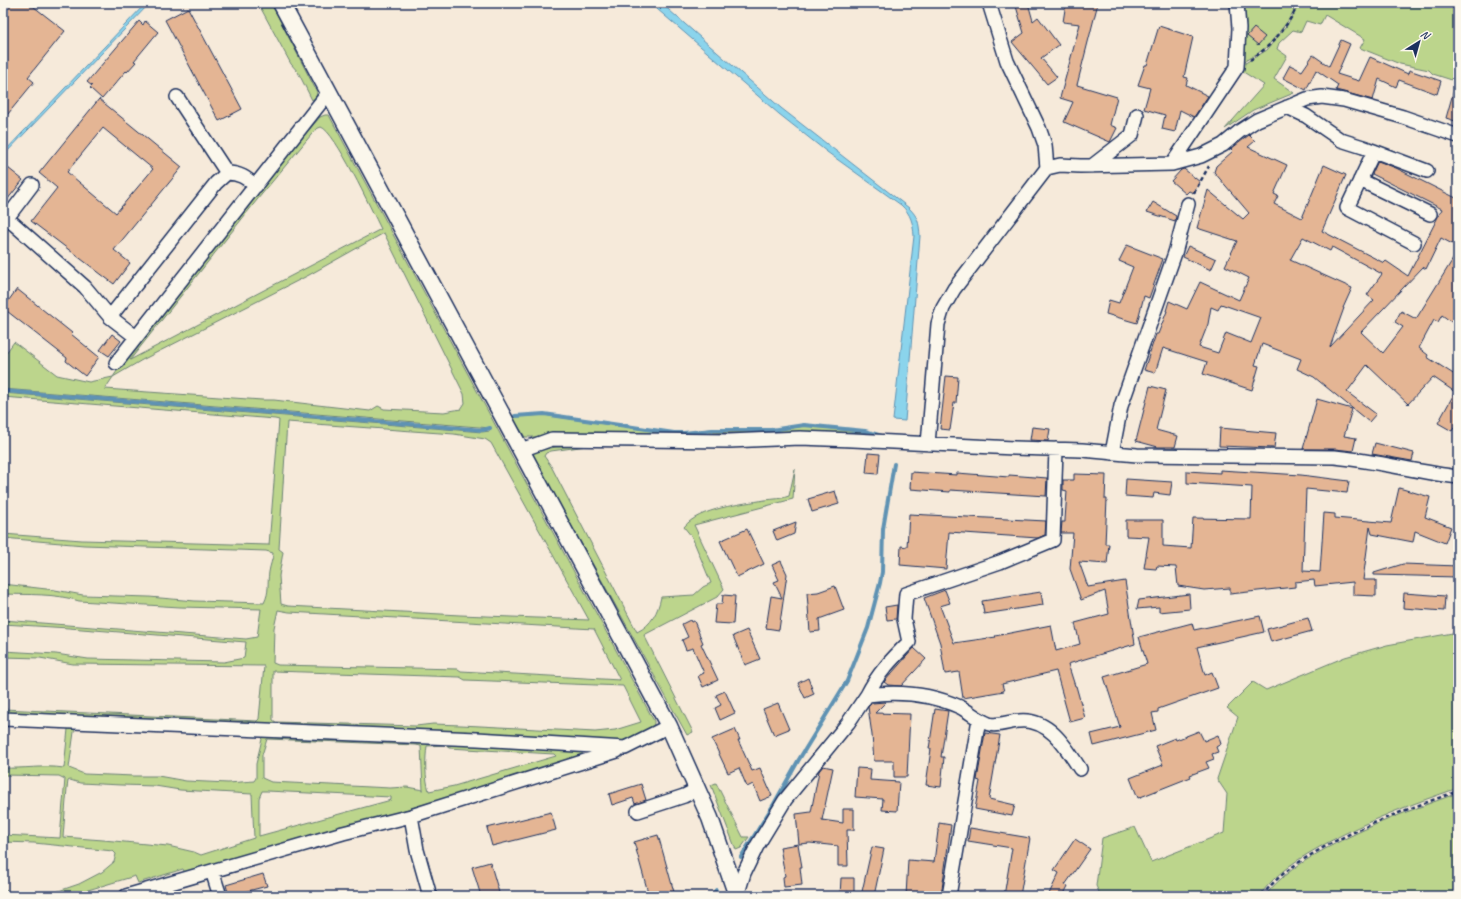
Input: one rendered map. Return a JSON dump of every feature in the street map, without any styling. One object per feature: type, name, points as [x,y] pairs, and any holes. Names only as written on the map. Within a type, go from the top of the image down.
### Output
[{"type":"main road","points":[[281,3],[669,726],[710,818],[737,896]]},
{"type":"street","points":[[989,3],[1007,61],[1039,128],[1045,145],[1047,168]]},
{"type":"street","points":[[1172,164],[1237,67],[1239,28],[1237,3]]},
{"type":"street","points":[[116,363],[329,92]]},
{"type":"street","points":[[177,97],[227,173]]},
{"type":"street","points":[[928,444],[938,324],[943,308],[954,288],[1047,168],[1060,165],[1092,166],[1172,164],[1201,156],[1223,145],[1240,131],[1257,120],[1307,99],[1322,97],[1344,100],[1403,117],[1458,136]]},
{"type":"street","points":[[1287,107],[1306,116],[1341,140],[1427,171]]},
{"type":"street","points":[[1092,166],[1132,135],[1137,115]]},
{"type":"street","points":[[1374,151],[1347,208],[1414,244]]},
{"type":"street","points":[[110,317],[216,183],[227,173],[236,173],[244,176],[256,186]]},
{"type":"street","points":[[1360,180],[1430,214]]},
{"type":"street","points":[[32,184],[7,218],[85,287],[110,317],[136,337]]},
{"type":"street","points":[[1112,453],[1120,406],[1175,253],[1188,204]]},
{"type":"street","points":[[521,450],[552,439],[729,441],[800,438],[1056,449],[1137,455],[1335,456],[1458,477]]},
{"type":"street","points":[[737,896],[744,873],[754,853],[785,800],[848,724],[875,680],[887,664],[909,642],[904,619],[906,594],[1000,562],[1053,540],[1056,449]]},
{"type":"street","points":[[867,695],[877,693],[909,693],[945,700],[991,724],[1020,720],[1034,722],[1044,726],[1057,737],[1080,769]]},
{"type":"street","points":[[3,719],[477,739],[625,748]]},
{"type":"street","points":[[949,896],[979,719]]},
{"type":"street","points":[[126,896],[343,833],[411,816],[625,748],[669,726]]},
{"type":"street","points":[[638,811],[684,796],[698,789]]},
{"type":"street","points":[[411,816],[417,850],[430,896]]},
{"type":"street","points":[[212,872],[220,896]]},
{"type":"path","points":[[1237,67],[1267,49],[1289,21],[1299,3]]},
{"type":"path","points":[[1188,204],[1210,164]]},
{"type":"path","points":[[1262,896],[1271,884],[1288,869],[1353,832],[1391,815],[1458,791]]},
{"type":"green space","points":[[258,3],[271,3],[317,92],[316,97],[312,100],[298,72],[291,64]]},
{"type":"green space","points":[[1242,3],[1298,3],[1288,21],[1266,48],[1240,64],[1241,47],[1246,46],[1242,28]]},
{"type":"green space","points":[[1300,3],[1458,3],[1458,82],[1433,74],[1429,70],[1400,64],[1360,48],[1365,39],[1325,15],[1320,25],[1306,21],[1301,32],[1293,30],[1279,43],[1277,49],[1287,56],[1274,79],[1294,93],[1253,110],[1225,129],[1264,85],[1237,68],[1267,50],[1289,22]]},
{"type":"green space","points":[[329,115],[654,721],[652,729],[640,737],[627,742],[3,714],[3,709],[257,721],[259,719],[264,666],[73,664],[40,658],[3,657],[3,651],[56,654],[88,659],[224,662],[244,658],[246,642],[3,624],[3,620],[246,639],[257,637],[261,609],[180,607],[79,601],[70,598],[51,596],[3,594],[3,584],[83,595],[264,603],[268,591],[269,572],[273,553],[266,551],[84,545],[3,538],[3,534],[82,540],[269,545],[279,420],[3,397],[3,393],[482,432],[490,431],[491,428],[3,389],[3,357],[14,342],[57,375],[89,382],[113,377],[281,162],[320,117]],"holes":[[[321,127],[335,142],[353,173],[381,229],[130,360],[257,200],[316,129]],[[384,233],[464,394],[465,403],[461,409],[444,412],[384,409],[378,406],[370,411],[274,400],[105,389],[113,377],[142,360],[309,275]],[[287,422],[454,434],[485,439],[491,443],[589,620],[288,606],[281,604],[279,576],[283,552],[279,549]],[[278,610],[289,612],[594,629],[620,680],[461,671],[458,669],[278,665],[273,663],[274,628]],[[273,671],[460,677],[465,680],[623,686],[641,722],[615,730],[595,732],[433,724],[416,726],[276,722],[273,720]]]},
{"type":"green space","points":[[544,415],[674,434],[771,431],[805,426],[865,432],[885,438],[525,437],[513,418]]},
{"type":"green space","points":[[914,436],[914,438],[886,438]]},
{"type":"green space","points":[[587,446],[551,451],[546,453],[544,456],[551,466],[637,632],[647,626],[654,617],[661,597],[694,595],[703,587],[711,583],[692,537],[684,527],[700,515],[710,511],[733,505],[789,496],[795,469],[793,499],[694,525],[724,589],[717,597],[644,635],[693,732],[687,735],[532,454],[534,451],[556,447]]},
{"type":"green space","points":[[1458,632],[1458,788],[1407,806],[1341,835],[1289,866],[1266,887],[1259,896],[1101,896],[1096,886],[1102,838],[1135,827],[1151,862],[1224,833],[1227,794],[1217,779],[1238,717],[1227,708],[1253,682],[1266,690],[1345,657],[1387,645]]},
{"type":"green space","points":[[68,727],[267,733],[584,751],[581,755],[561,764],[232,861],[185,873],[183,869],[138,883],[135,876],[68,896],[32,896],[47,895],[79,884],[102,872],[114,862],[116,854],[113,851],[34,843],[3,842],[3,835],[60,838],[65,779],[59,776],[3,775],[3,768],[64,768]],"holes":[[[76,728],[259,736],[262,739],[256,764],[256,778],[254,781],[228,783],[186,781],[158,776],[84,774],[69,768],[74,732]],[[267,739],[421,746],[423,790],[407,787],[390,788],[271,782],[262,778],[262,755]],[[445,745],[449,748],[554,754],[556,756],[454,786],[429,791],[426,768],[427,746]],[[70,780],[80,783],[155,786],[180,790],[252,794],[254,838],[201,855],[168,846],[63,837],[68,781]],[[262,791],[391,797],[391,800],[259,836],[259,798]]]},
{"type":"green space","points":[[716,783],[743,837],[749,837],[741,848],[736,850],[711,785]]},
{"type":"green space","points":[[1458,793],[1458,896],[1265,896],[1271,888],[1292,870],[1341,840],[1374,825]]},
{"type":"green space","points":[[3,890],[32,896],[3,896]]},
{"type":"water","points":[[146,3],[150,3],[3,156],[3,153]]},
{"type":"water","points":[[650,3],[661,3],[781,108],[909,208],[916,217],[920,236],[905,421],[893,420],[914,236],[909,215],[901,205],[827,152],[779,114]]},
{"type":"building","points":[[3,3],[29,3],[65,31],[28,77],[34,82],[3,120]]},
{"type":"building","points":[[1015,3],[1028,3],[1033,21],[1038,17],[1059,45],[1041,58],[1057,77],[1047,84],[1012,42],[1024,33]]},
{"type":"building","points":[[1066,3],[1098,3],[1077,85],[1117,97],[1110,125],[1117,128],[1110,142],[1064,122],[1073,102],[1060,98],[1080,24],[1063,22]]},
{"type":"building","points":[[188,8],[242,109],[219,121],[165,20]]},
{"type":"building","points":[[139,21],[143,25],[145,21],[158,32],[134,61],[136,62],[127,72],[126,71],[102,99],[90,88],[92,86],[87,82]]},
{"type":"building","points":[[1159,26],[1193,37],[1184,77],[1188,78],[1186,85],[1208,96],[1194,117],[1180,110],[1175,132],[1162,129],[1165,115],[1144,109],[1150,88],[1138,85],[1145,65],[1147,65]]},
{"type":"building","points":[[1254,28],[1265,37],[1258,45],[1247,36]]},
{"type":"building","points":[[1341,40],[1350,44],[1337,74],[1359,81],[1370,57],[1408,74],[1409,70],[1441,81],[1437,94],[1399,80],[1396,87],[1379,79],[1373,100],[1336,90],[1338,85],[1316,70],[1306,90],[1283,78],[1290,65],[1302,71],[1313,55],[1329,66]]},
{"type":"building","points":[[1455,86],[1458,87],[1458,122],[1446,118]]},
{"type":"building","points":[[99,99],[182,167],[114,250],[130,263],[114,284],[31,221],[57,188],[39,173]],"holes":[[[103,128],[153,169],[116,213],[67,172]]]},
{"type":"building","points":[[1249,135],[1255,141],[1248,147],[1287,165],[1274,194],[1278,196],[1274,204],[1302,218],[1324,165],[1346,175],[1322,231],[1384,263],[1386,261],[1408,276],[1442,209],[1372,174],[1378,161],[1396,168],[1458,199],[1458,247],[1441,238],[1426,269],[1423,267],[1361,332],[1383,353],[1403,327],[1395,322],[1401,311],[1416,319],[1458,251],[1458,302],[1453,310],[1458,314],[1458,327],[1442,315],[1438,322],[1434,320],[1419,348],[1428,355],[1427,357],[1458,377],[1458,421],[1452,431],[1438,423],[1455,392],[1433,377],[1408,404],[1367,365],[1347,392],[1376,414],[1369,422],[1314,377],[1297,369],[1301,359],[1262,344],[1255,365],[1259,366],[1252,390],[1203,374],[1207,362],[1163,348],[1155,373],[1144,370],[1156,334],[1158,334],[1167,311],[1169,301],[1187,309],[1200,282],[1239,300],[1249,278],[1225,266],[1237,241],[1197,228],[1208,190],[1243,219],[1249,213],[1214,172],[1216,166],[1233,151],[1231,149]],"holes":[[[1303,237],[1330,251],[1332,247],[1382,274],[1367,295],[1374,300],[1330,347],[1343,308],[1352,288],[1290,260]],[[1221,304],[1261,318],[1251,343],[1226,333],[1218,353],[1199,347],[1208,324],[1211,307],[1218,310]]]},
{"type":"building","points":[[3,164],[23,180],[3,205]]},
{"type":"building","points":[[1184,169],[1200,182],[1193,193],[1189,191],[1186,194],[1171,181],[1181,170]]},
{"type":"building","points":[[1153,202],[1176,216],[1175,221],[1147,212]]},
{"type":"building","points":[[1127,245],[1163,259],[1149,298],[1144,296],[1137,323],[1106,314],[1109,300],[1119,303],[1133,267],[1119,261]]},
{"type":"building","points":[[1188,246],[1216,259],[1211,270],[1183,257]]},
{"type":"building","points":[[17,289],[72,333],[71,334],[99,357],[85,376],[66,361],[67,358],[3,308]]},
{"type":"building","points":[[112,334],[121,341],[109,356],[100,350]]},
{"type":"building","points":[[946,376],[958,377],[956,403],[954,403],[950,430],[940,429]]},
{"type":"building","points":[[1150,386],[1166,390],[1156,430],[1178,436],[1175,447],[1158,447],[1136,441]]},
{"type":"building","points":[[1317,399],[1352,409],[1344,436],[1356,438],[1353,451],[1335,449],[1303,449]]},
{"type":"building","points":[[1032,427],[1050,429],[1048,441],[1030,440]]},
{"type":"building","points":[[1220,428],[1276,433],[1274,448],[1219,446]]},
{"type":"building","points":[[1375,443],[1414,453],[1412,461],[1372,454]]},
{"type":"building","points":[[868,453],[880,454],[878,474],[866,473]]},
{"type":"building","points":[[1220,470],[1301,475],[1349,481],[1347,493],[1306,489],[1303,571],[1320,572],[1324,513],[1335,514],[1335,518],[1391,523],[1399,488],[1430,497],[1425,517],[1451,527],[1445,543],[1415,531],[1413,542],[1372,534],[1370,527],[1363,580],[1376,580],[1376,596],[1353,595],[1353,582],[1315,586],[1314,580],[1295,582],[1295,587],[1230,594],[1230,588],[1204,590],[1178,586],[1176,567],[1157,566],[1156,569],[1144,568],[1149,537],[1126,536],[1126,520],[1163,520],[1163,546],[1191,548],[1193,518],[1251,519],[1252,487],[1187,483],[1187,471],[1220,473]]},
{"type":"building","points":[[911,472],[957,475],[957,473],[1009,477],[1009,475],[1047,478],[1046,496],[910,489]]},
{"type":"building","points":[[1074,474],[1106,475],[1105,499],[1107,499],[1105,544],[1109,544],[1107,564],[1079,562],[1088,587],[1125,581],[1135,644],[1068,664],[1085,718],[1070,722],[1056,671],[1002,684],[1004,691],[963,698],[959,672],[945,674],[940,643],[924,598],[945,590],[950,603],[940,606],[954,643],[996,637],[995,636],[1051,625],[1056,651],[1080,644],[1075,623],[1109,614],[1105,591],[1081,600],[1070,569],[1073,533],[1061,533],[1062,522],[1065,522],[1067,491],[1063,490],[1063,480],[1074,480]]},
{"type":"building","points":[[1126,479],[1172,482],[1170,495],[1154,493],[1153,498],[1125,496]]},
{"type":"building","points":[[835,491],[839,504],[812,512],[808,499]]},
{"type":"building","points":[[909,514],[1046,521],[1045,535],[1038,538],[949,532],[946,569],[900,565],[901,546],[907,547]]},
{"type":"building","points":[[796,522],[794,534],[777,541],[773,531]]},
{"type":"building","points":[[747,529],[764,564],[737,577],[720,541]]},
{"type":"building","points":[[781,561],[787,574],[779,630],[766,628],[771,596],[782,598],[774,582],[779,580],[772,565]]},
{"type":"building","points":[[1403,564],[1458,566],[1458,577],[1374,575],[1374,573]]},
{"type":"building","points":[[835,586],[844,610],[819,619],[820,631],[810,632],[807,593],[818,592]]},
{"type":"building","points":[[1041,592],[1043,605],[984,614],[982,601]]},
{"type":"building","points":[[1404,593],[1445,596],[1444,611],[1403,608]]},
{"type":"building","points":[[1189,594],[1190,609],[1159,612],[1159,607],[1137,609],[1139,600]]},
{"type":"building","points":[[723,595],[735,596],[733,624],[714,623],[716,604],[722,604]]},
{"type":"building","points":[[897,605],[896,619],[887,620],[885,607]]},
{"type":"building","points":[[1260,616],[1264,632],[1197,647],[1205,675],[1212,672],[1218,688],[1158,709],[1158,712],[1152,713],[1156,730],[1094,746],[1091,734],[1120,727],[1104,677],[1147,664],[1139,637],[1192,623],[1194,630]]},
{"type":"building","points":[[1308,618],[1312,631],[1271,642],[1267,629]]},
{"type":"building","points":[[690,620],[691,622],[694,621],[703,643],[701,644],[718,680],[703,687],[698,676],[704,673],[693,648],[686,650],[682,640],[688,637],[682,624]]},
{"type":"building","points":[[747,630],[760,659],[745,665],[733,636]]},
{"type":"building","points":[[914,648],[926,659],[901,686],[888,685],[884,682]]},
{"type":"building","points":[[808,678],[814,694],[805,698],[798,683]]},
{"type":"building","points":[[725,691],[735,713],[720,720],[715,708],[721,705],[716,695]]},
{"type":"building","points":[[886,702],[875,713],[910,714],[907,777],[894,777],[894,761],[874,761],[868,707],[872,703]]},
{"type":"building","points":[[778,703],[789,729],[774,735],[763,709]]},
{"type":"building","points":[[935,709],[948,711],[941,757],[944,757],[941,787],[926,785],[931,749],[929,749]]},
{"type":"building","points":[[735,729],[740,740],[738,740],[752,771],[760,768],[772,796],[760,801],[753,784],[747,787],[739,768],[728,773],[712,739]]},
{"type":"building","points":[[1199,731],[1204,741],[1218,735],[1221,744],[1216,747],[1218,752],[1212,754],[1214,759],[1206,762],[1209,768],[1190,775],[1191,777],[1138,798],[1130,778],[1163,765],[1155,746]]},
{"type":"building","points":[[985,733],[1000,735],[989,799],[1015,805],[1012,816],[975,809],[980,781],[977,780]]},
{"type":"building","points":[[823,766],[833,768],[822,820],[843,823],[843,809],[854,809],[854,830],[847,830],[848,866],[838,866],[838,846],[810,843],[799,844],[796,814],[811,812],[819,771]]},
{"type":"building","points":[[857,768],[871,769],[870,780],[899,782],[897,811],[882,810],[883,799],[855,797]]},
{"type":"building","points":[[641,784],[646,800],[635,804],[633,798],[612,805],[609,794]]},
{"type":"building","points":[[551,812],[556,830],[492,846],[487,828]]},
{"type":"building","points":[[939,823],[951,825],[941,896],[906,896],[908,860],[934,862]]},
{"type":"building","points":[[970,828],[1030,838],[1020,896],[1004,896],[1012,848],[968,841]]},
{"type":"building","points":[[658,835],[674,892],[660,896],[649,896],[634,842]]},
{"type":"building","points":[[1075,839],[1090,849],[1065,885],[1068,886],[1063,896],[1048,896],[1059,873],[1054,870]]},
{"type":"building","points":[[798,844],[802,867],[800,867],[802,885],[784,887],[783,877],[785,876],[780,847]]},
{"type":"building","points":[[872,847],[884,849],[874,896],[861,896]]},
{"type":"building","points":[[490,862],[500,896],[481,896],[472,867]]},
{"type":"building","points":[[263,874],[267,886],[229,896],[226,885]]},
{"type":"building","points":[[841,878],[854,878],[854,896],[840,896]]},
{"type":"waterway","points":[[3,391],[483,430],[490,428]]},
{"type":"waterway","points":[[515,416],[544,414],[674,433],[712,430],[771,430],[804,425],[865,431],[882,436]]},
{"type":"waterway","points":[[741,857],[847,681],[868,628],[882,572],[883,529],[894,464]]},
{"type":"waterway","points":[[712,896],[716,890]]}]
